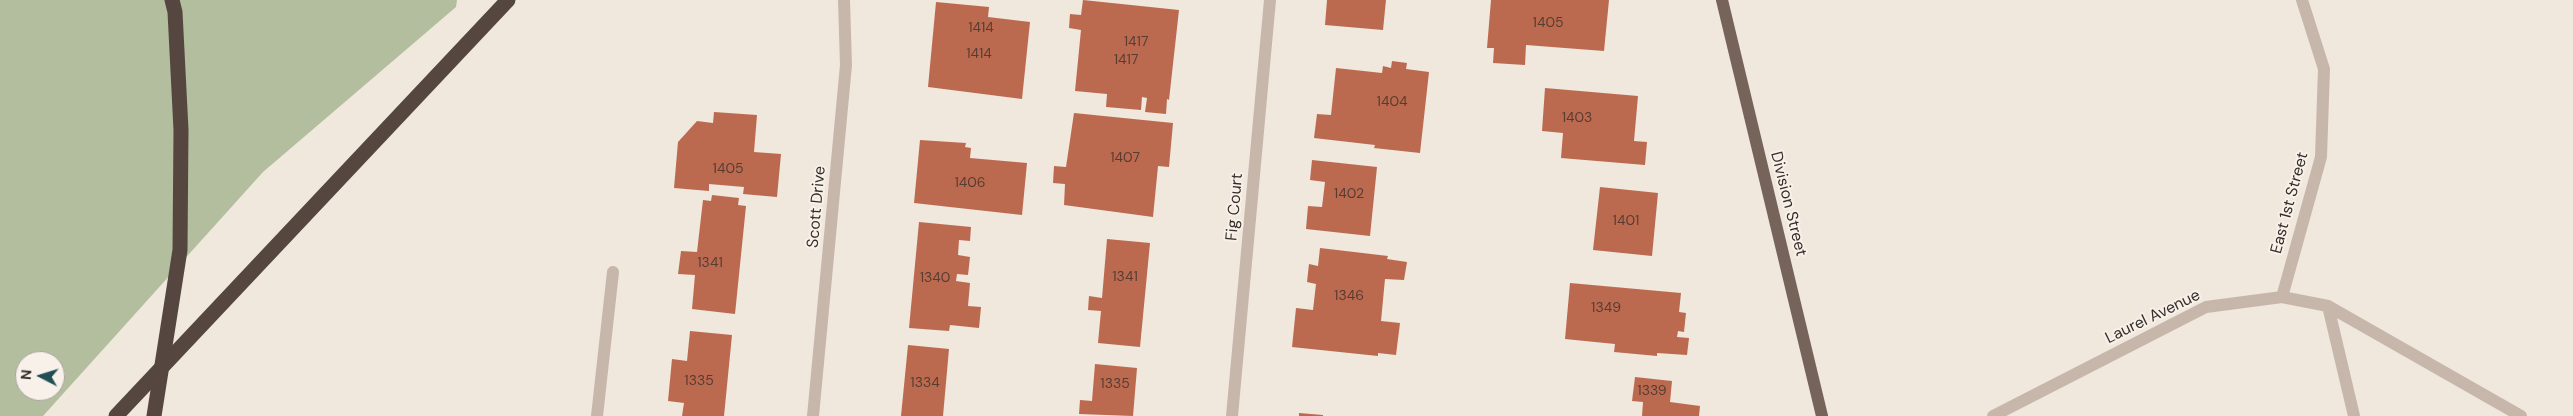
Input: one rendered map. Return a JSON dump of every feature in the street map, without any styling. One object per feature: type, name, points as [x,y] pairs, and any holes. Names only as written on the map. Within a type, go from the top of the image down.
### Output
[{"type":"highway","points":[[154,416],[180,250],[181,130],[175,12],[172,0]]},
{"type":"highway","points":[[116,416],[508,0]]},
{"type":"main road","name":"Division Street","points":[[1722,0],[1822,416]]},
{"type":"street","name":"Scott Drive","points":[[813,416],[846,65],[844,0]]},
{"type":"street","name":"Fig Court","points":[[1232,416],[1270,0]]},
{"type":"street","name":"East 1st Street","points":[[2282,297],[2322,157],[2324,68],[2302,0]]},
{"type":"street","points":[[597,416],[613,272]]},
{"type":"street","name":"Laurel Avenue","points":[[1993,416],[2206,307],[2282,297],[2328,306],[2521,416]]},
{"type":"street","points":[[2328,306],[2354,416]]},
{"type":"green space","points":[[0,0],[457,0],[456,7],[263,172],[65,392],[65,351],[15,351],[15,401],[57,401],[43,416],[0,416]]},
{"type":"building","points":[[1083,0],[1179,10],[1166,114],[1145,112],[1147,98],[1142,97],[1141,110],[1106,107],[1107,94],[1075,91],[1081,30],[1069,28],[1070,14],[1081,15]]},
{"type":"building","points":[[1327,0],[1386,0],[1383,30],[1325,25]]},
{"type":"building","points":[[1491,0],[1609,0],[1604,51],[1526,45],[1525,65],[1493,63],[1494,48],[1487,48]]},
{"type":"building","points":[[936,2],[989,7],[988,17],[1030,22],[1022,99],[928,87]]},
{"type":"building","points":[[1392,61],[1407,63],[1406,69],[1429,72],[1420,153],[1374,148],[1375,145],[1314,138],[1317,114],[1331,115],[1336,68],[1382,73],[1383,66],[1391,68]]},
{"type":"building","points":[[1545,88],[1638,96],[1634,141],[1647,142],[1645,165],[1561,158],[1563,133],[1542,131]]},
{"type":"building","points":[[714,112],[757,115],[754,152],[781,154],[777,197],[743,194],[744,187],[709,184],[709,191],[674,188],[678,142],[697,121],[713,123]]},
{"type":"building","points":[[1074,113],[1173,123],[1169,167],[1158,166],[1153,217],[1064,205],[1065,184],[1053,183],[1054,166],[1066,167]]},
{"type":"building","points":[[920,140],[966,143],[965,147],[971,148],[970,158],[1027,163],[1022,215],[914,203]]},
{"type":"building","points":[[1312,160],[1377,167],[1370,236],[1306,229],[1308,206],[1322,207],[1325,182],[1310,180]]},
{"type":"building","points":[[1600,187],[1658,193],[1652,256],[1593,250]]},
{"type":"building","points":[[712,195],[739,198],[738,205],[746,206],[735,314],[692,309],[695,275],[678,274],[681,251],[697,252],[703,200],[711,201]]},
{"type":"building","points":[[919,222],[971,227],[970,241],[959,240],[958,255],[970,257],[968,275],[957,274],[956,281],[970,283],[968,306],[981,307],[979,328],[950,325],[949,331],[909,328]]},
{"type":"building","points":[[1107,239],[1150,243],[1140,347],[1098,343],[1101,311],[1088,310],[1089,296],[1102,298]]},
{"type":"building","points":[[1320,248],[1388,256],[1387,259],[1407,262],[1404,280],[1385,279],[1381,321],[1400,323],[1396,355],[1378,353],[1378,356],[1292,347],[1296,308],[1313,310],[1316,284],[1307,282],[1309,264],[1318,266]]},
{"type":"building","points":[[1570,283],[1681,293],[1679,312],[1686,313],[1684,332],[1678,331],[1677,337],[1689,338],[1687,355],[1657,353],[1657,356],[1614,352],[1615,344],[1565,339]]},
{"type":"building","points":[[690,331],[732,335],[724,416],[682,416],[684,403],[668,401],[672,359],[687,361]]},
{"type":"building","points":[[908,345],[949,349],[943,416],[901,416]]},
{"type":"building","points":[[1095,364],[1137,368],[1133,416],[1079,414],[1080,400],[1092,401]]},
{"type":"building","points":[[1635,377],[1672,381],[1670,402],[1700,406],[1699,416],[1642,416],[1643,402],[1632,401]]},
{"type":"building","points":[[1299,413],[1323,415],[1323,416],[1299,416]]}]
